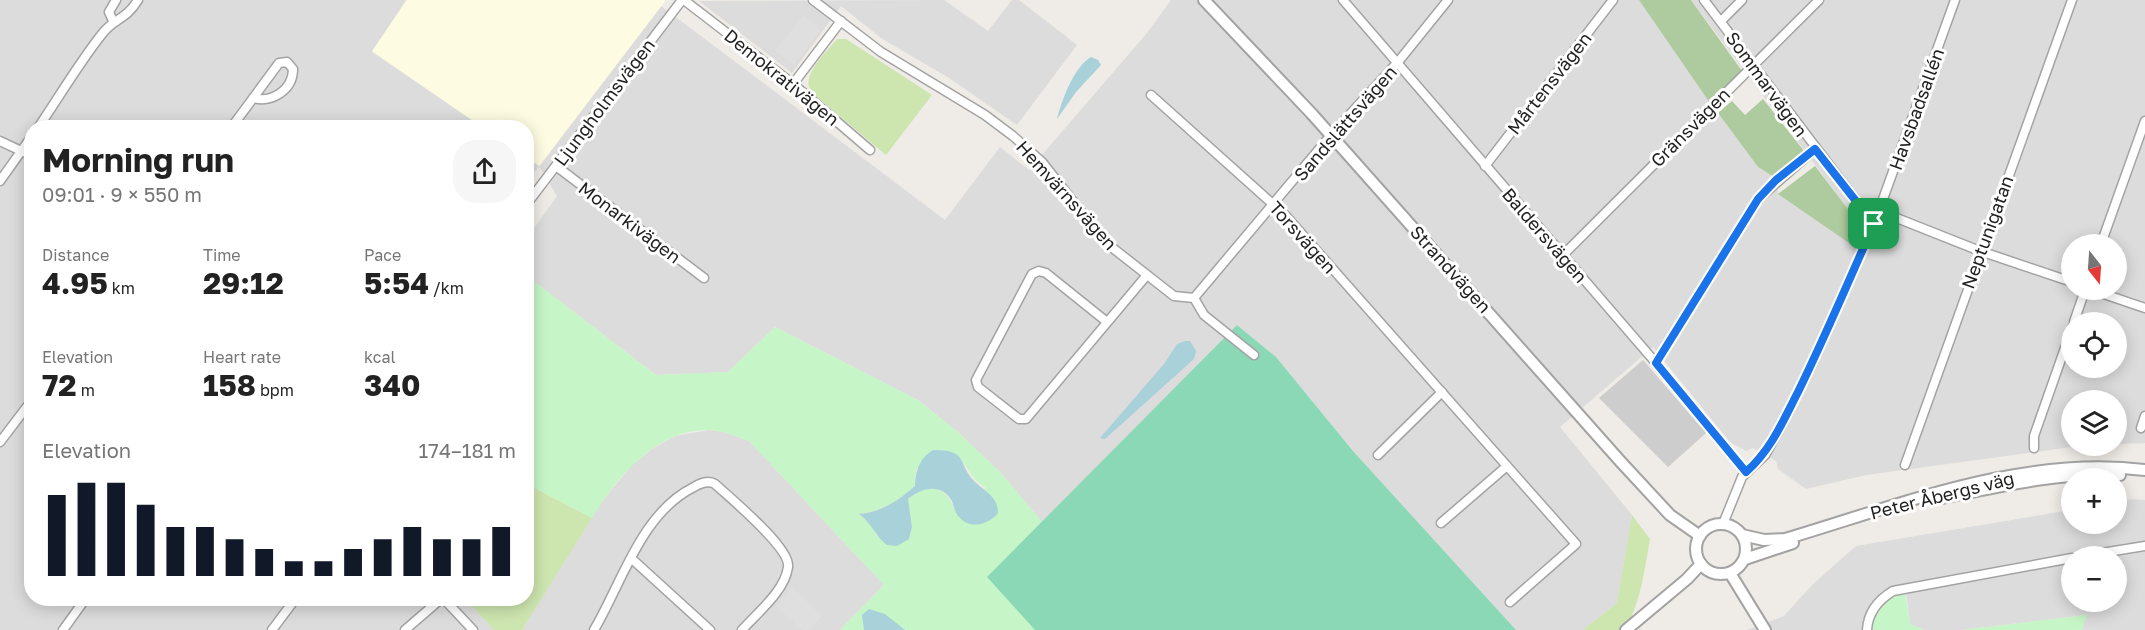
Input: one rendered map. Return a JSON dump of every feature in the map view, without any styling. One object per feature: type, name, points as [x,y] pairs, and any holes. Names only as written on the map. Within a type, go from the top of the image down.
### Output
[{"type":"street","points":[[113,21],[109,12],[116,0]]},
{"type":"street","points":[[44,120],[113,21],[129,15],[138,0]]},
{"type":"street","name":"Demokrativägen","points":[[683,0],[793,84],[870,150]]},
{"type":"street","name":"Ljungholmsvägen","points":[[534,195],[683,0]]},
{"type":"street","name":"Hemvärnsvägen","points":[[813,0],[881,52],[985,115],[1013,136],[1042,162],[1094,231],[1174,296],[1194,298]]},
{"type":"street","name":"Strandvägen","points":[[1204,0],[1331,135],[1620,461],[1670,514],[1700,536]]},
{"type":"street","name":"Baldersvägen","points":[[1343,0],[1656,363],[1746,472]]},
{"type":"street","name":"Sandslättsvägen","points":[[1194,298],[1275,205],[1331,135],[1398,62],[1448,0]]},
{"type":"street","name":"Mårtensvägen","points":[[1485,166],[1613,0]]},
{"type":"street","name":"Sommarvägen","points":[[1704,0],[1874,224]]},
{"type":"street","points":[[1721,21],[1743,0]]},
{"type":"street","name":"Gränsvägen","points":[[1563,255],[1819,0]]},
{"type":"street","name":"Havsbadsallén","points":[[1723,524],[1738,484],[1746,472],[1765,455],[1779,430],[1811,366],[1880,211],[1955,0]]},
{"type":"street","name":"Neptunigatan","points":[[1905,465],[2072,0]]},
{"type":"street","points":[[793,84],[841,21]]},
{"type":"street","points":[[237,120],[253,98],[279,63],[286,62],[293,69],[293,76],[278,95],[264,100],[253,98]]},
{"type":"street","name":"Torsvägen","points":[[1151,95],[1275,205],[1576,544],[1510,602]]},
{"type":"street","points":[[2105,234],[2145,121]]},
{"type":"street","points":[[0,141],[22,151]]},
{"type":"street","points":[[0,181],[24,148]]},
{"type":"street","points":[[1656,363],[1758,199],[1776,180],[1815,149]]},
{"type":"street","name":"Monarkivägen","points":[[556,166],[704,278]]},
{"type":"street","points":[[1880,211],[1980,251],[2061,278]]},
{"type":"street","points":[[1107,322],[1046,273],[1039,271],[1032,274],[976,380],[978,387],[1019,419],[1026,419],[1147,275]]},
{"type":"street","points":[[1194,298],[1204,315],[1254,355]]},
{"type":"street","points":[[2121,300],[2145,308]]},
{"type":"street","points":[[2034,448],[2034,436],[2061,359]]},
{"type":"street","points":[[1378,455],[1442,392]]},
{"type":"street","points":[[0,442],[24,410]]},
{"type":"street","points":[[2141,428],[2145,416]]},
{"type":"street","points":[[1441,524],[1507,466]]},
{"type":"street","name":"Peter Åbergs väg","points":[[1742,535],[1762,539],[1785,539],[1929,495],[2011,477],[2098,467],[2145,470]]},
{"type":"street","name":"Peter Åbergs väg","points":[[1744,559],[1891,512],[1997,487],[2082,476],[2145,477]]},
{"type":"street","points":[[594,630],[620,575],[632,559],[650,526],[671,501],[700,483],[716,484],[779,546],[788,561],[788,569],[778,589],[742,630]]},
{"type":"street","points":[[1723,524],[1734,527],[1742,535],[1746,545],[1744,559],[1730,573],[1714,574],[1701,564],[1696,549],[1700,536],[1708,528],[1723,524]]},
{"type":"street","points":[[2127,549],[2145,546]]},
{"type":"street","points":[[632,559],[710,630]]},
{"type":"street","points":[[1867,630],[1869,615],[1876,604],[1893,591],[2061,560]]},
{"type":"street","points":[[1626,630],[1688,579],[1701,564]]},
{"type":"street","points":[[1730,573],[1765,630]]},
{"type":"street","points":[[63,630],[80,606]]},
{"type":"street","points":[[272,630],[290,606]]},
{"type":"street","points":[[405,630],[434,606]]},
{"type":"street","points":[[450,606],[473,630]]},
{"type":"shaded area","points":[[0,0],[406,0],[372,52],[472,120],[24,120],[24,606],[472,606],[494,630],[0,630]]},
{"type":"shaded area","points":[[407,0],[666,0],[539,166],[534,162],[534,120],[472,120],[372,51]]},
{"type":"shaded area","points":[[944,0],[988,31],[1012,0],[1019,0],[1077,45],[1017,125],[949,78],[881,38],[841,6],[792,73],[699,1]]},
{"type":"shaded area","points":[[1171,0],[1639,0],[1758,167],[1774,177],[1779,194],[1858,222],[1691,0],[2145,0],[2145,443],[2127,444],[2127,390],[2061,390],[2061,448],[1866,475],[1806,489],[1778,469],[1776,461],[1753,448],[1746,451],[1730,442],[1653,347],[1560,427],[1632,515],[1617,603],[1583,630],[1516,630],[1353,451],[1276,357],[1237,325],[1042,522],[1001,473],[959,433],[918,400],[775,327],[728,372],[656,375],[534,281],[534,228],[557,196],[539,166],[534,173],[534,162],[540,166],[661,6],[945,220],[1000,147],[1029,170],[1147,33]]},
{"type":"shaded area","points":[[803,15],[821,30],[794,65],[775,51]]},
{"type":"shaded area","points":[[1643,360],[1706,433],[1668,467],[1599,398]]},
{"type":"shaded area","points":[[709,430],[724,432],[749,441],[884,585],[840,630],[522,630],[603,500],[632,465],[652,449],[675,436]]},
{"type":"shaded area","points":[[2127,500],[2145,500],[2145,630],[2082,630],[2086,615],[1962,630],[1924,630],[1910,624],[1906,592],[1872,623],[1874,630],[1747,630],[1784,616],[1812,585],[1856,546],[2061,512],[2061,534],[2127,534]]},
{"type":"shaded area","points":[[792,587],[822,616],[809,630],[802,630],[776,606]]},
{"type":"green space","points":[[1639,0],[1691,0],[1742,71],[1710,103]]},
{"type":"green space","points":[[837,39],[846,39],[932,95],[886,155],[811,92],[809,78],[812,71]]},
{"type":"green space","points":[[1763,99],[1804,151],[1774,177],[1758,167],[1718,113],[1732,101],[1745,115]]},
{"type":"green space","points":[[1815,166],[1858,222],[1852,245],[1778,194]]},
{"type":"green space","points":[[534,281],[656,375],[728,372],[775,327],[918,400],[959,433],[1001,473],[1042,522],[987,577],[1035,630],[840,630],[884,585],[749,441],[724,433],[709,430],[690,432],[655,447],[626,472],[592,518],[534,488]],"holes":[[[933,450],[953,454],[986,488],[955,511],[952,502],[942,491],[930,488],[923,490],[908,499],[912,527],[909,539],[876,535],[874,527],[859,514],[889,505],[915,486],[916,470]]]},
{"type":"green space","points":[[1237,325],[1276,357],[1353,451],[1516,630],[1035,630],[987,577]]},
{"type":"green space","points":[[534,488],[592,518],[522,630],[494,630],[472,606],[534,606]]},
{"type":"green space","points":[[1632,515],[1650,539],[1641,589],[1632,616],[1620,630],[1583,630],[1617,603]]},
{"type":"green space","points":[[1905,592],[1910,624],[1924,630],[1874,630],[1872,624],[1881,608],[1889,600]]},
{"type":"green space","points":[[2087,615],[2082,630],[1962,630]]},
{"type":"water","points":[[1091,57],[1098,60],[1101,65],[1076,92],[1057,119],[1074,76]]},
{"type":"water","points":[[1190,341],[1196,351],[1194,359],[1105,439],[1100,438],[1164,364],[1177,344]]},
{"type":"water","points":[[933,450],[952,452],[957,455],[969,475],[996,502],[998,513],[985,523],[969,524],[958,516],[952,501],[942,491],[925,490],[908,499],[912,527],[909,539],[897,546],[887,545],[859,514],[889,505],[915,486],[919,465],[924,457]]},
{"type":"water","points":[[869,609],[885,614],[905,630],[864,630],[862,615]]},
{"type":"route","points":[[1815,149],[1874,224],[1811,366],[1779,430],[1765,455],[1746,472],[1656,363],[1758,199],[1776,180],[1815,149]]}]
